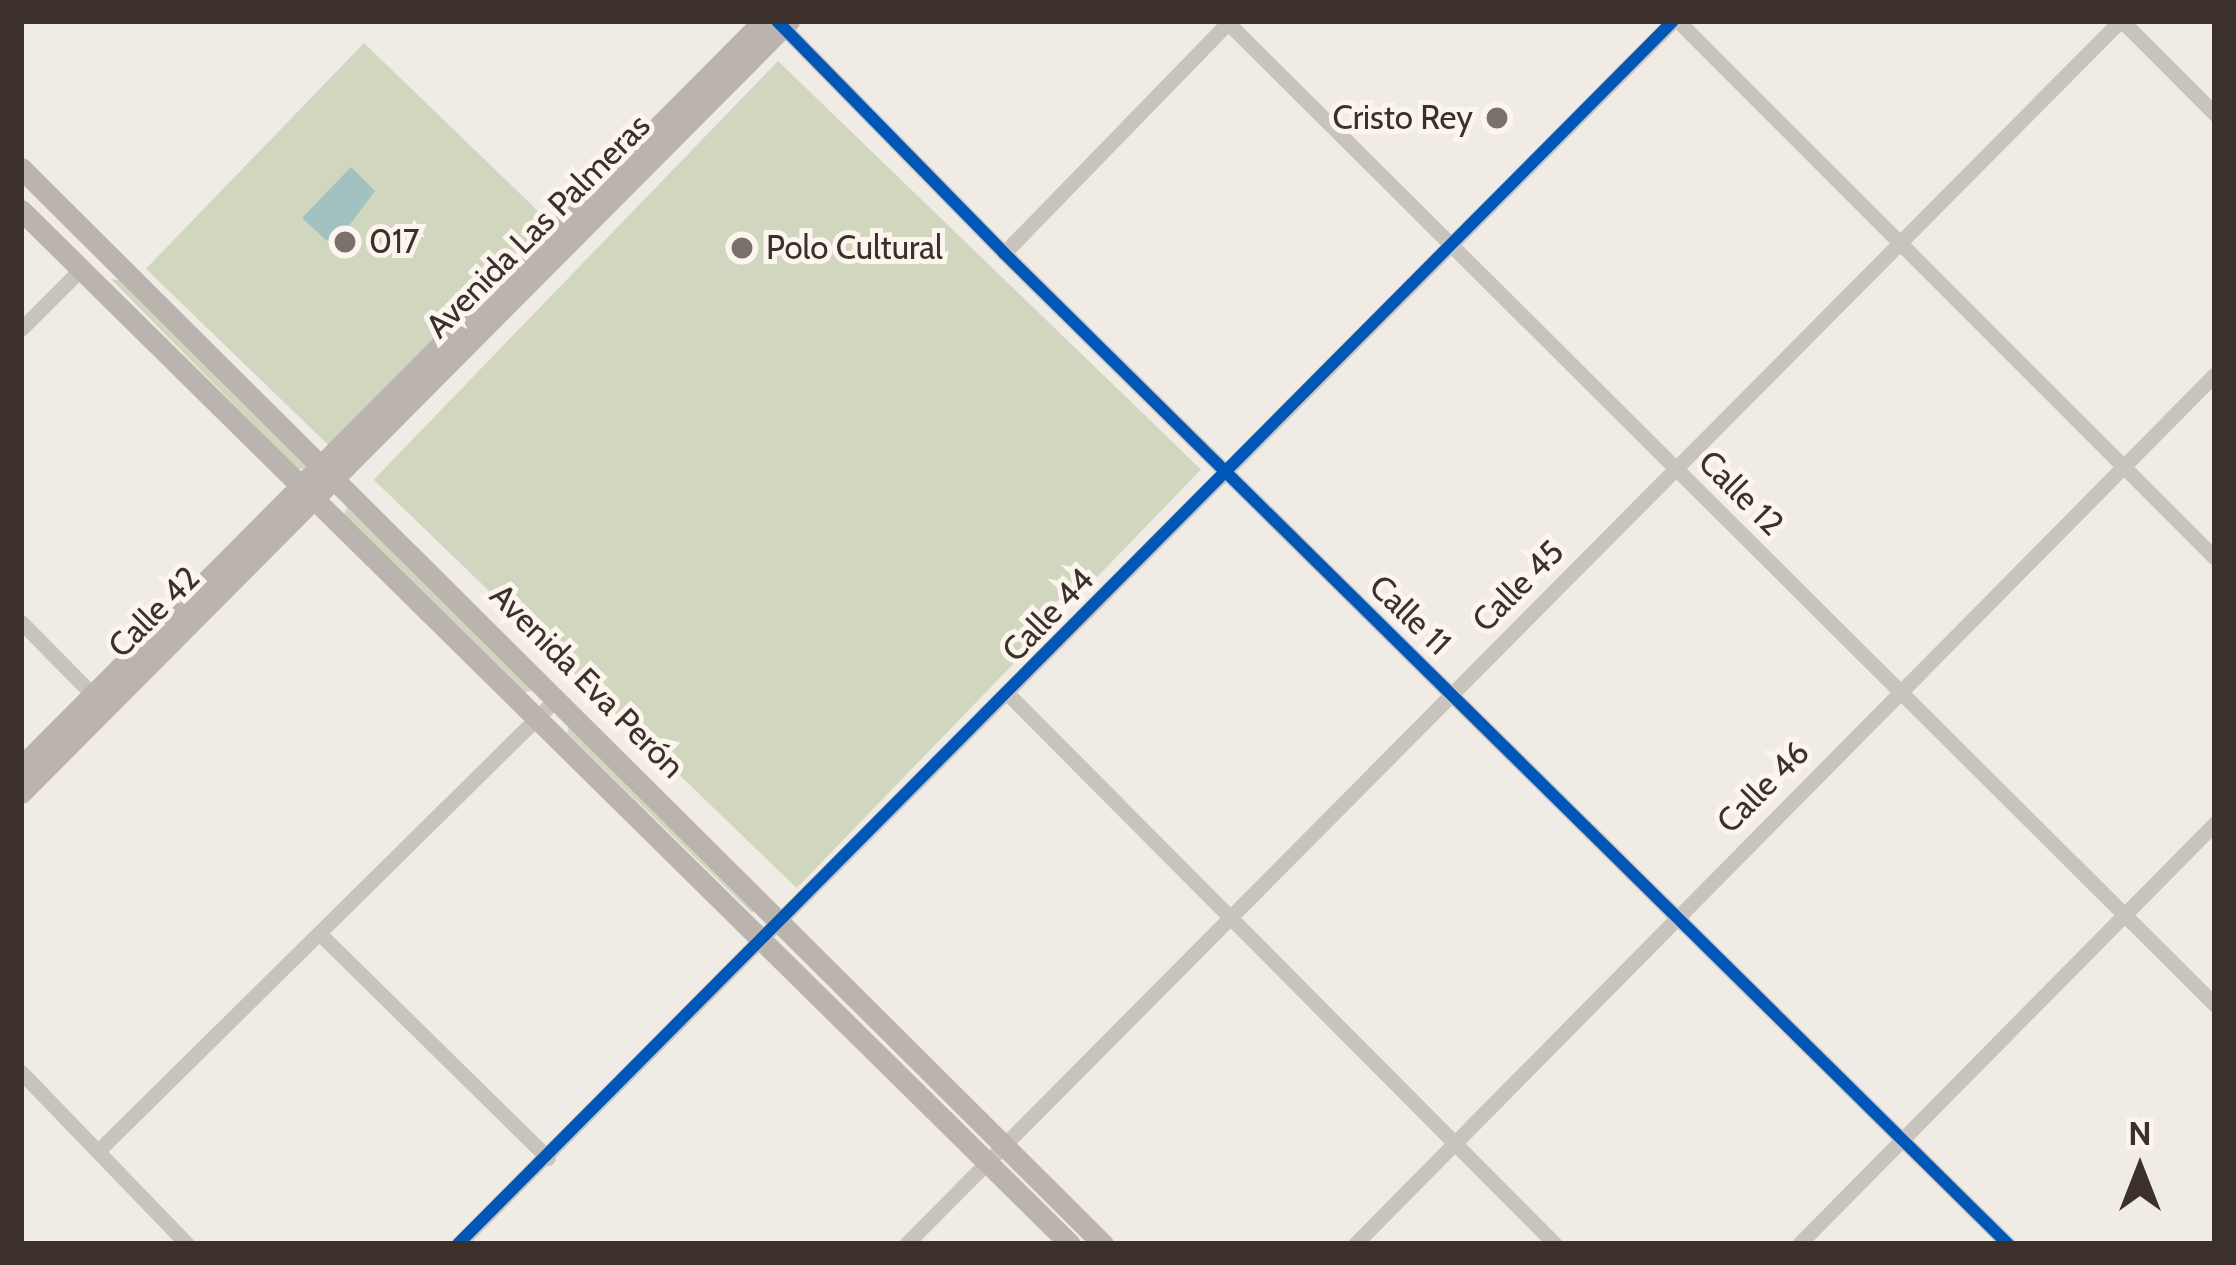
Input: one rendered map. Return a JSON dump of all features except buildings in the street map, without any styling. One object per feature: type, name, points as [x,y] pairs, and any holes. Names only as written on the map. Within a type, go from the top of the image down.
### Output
[{"type":"main road","name":"Avenida Las Palmeras","points":[[329,471],[778,22]]},
{"type":"main road","name":"Avenida Eva Perón","points":[[21,168],[1103,1244]]},
{"type":"main road","name":"Avenida Eva Perón","points":[[21,210],[1070,1244]]},
{"type":"main road","points":[[81,269],[102,250]]},
{"type":"main road","name":"Calle 42","points":[[21,793],[99,701],[329,471]]},
{"type":"main road","name":"Calle 42","points":[[21,766],[99,701]]},
{"type":"street","points":[[1676,21],[2215,558]]},
{"type":"street","name":"Calle 44","points":[[458,1244],[1676,21]]},
{"type":"street","points":[[2121,21],[2215,113]]},
{"type":"street","name":"Calle 45","points":[[906,1244],[1002,1142],[2121,21]]},
{"type":"street","name":"Calle 11","points":[[778,22],[1004,253],[2008,1244]]},
{"type":"street","points":[[1004,253],[1228,22]]},
{"type":"street","name":"Calle 12","points":[[1228,22],[2215,1005]]},
{"type":"street","points":[[21,329],[81,269]]},
{"type":"street","name":"Calle 46","points":[[1354,1244],[2215,374]]},
{"type":"street","points":[[21,622],[99,701]]},
{"type":"street","points":[[1008,694],[1555,1244]]},
{"type":"street","points":[[100,1149],[557,698]]},
{"type":"street","points":[[1799,1244],[2215,823]]},
{"type":"street","points":[[321,934],[548,1158]]},
{"type":"street","points":[[21,1072],[188,1244]]},
{"type":"green space","name":"017","points":[[364,43],[554,226],[336,452],[146,269]]},
{"type":"green space","points":[[778,61],[1201,469],[797,888],[374,480]]},
{"type":"green space","points":[[111,279],[120,280],[307,465],[304,469],[297,469]]},
{"type":"green space","points":[[347,507],[535,690],[524,692],[344,515]]},
{"type":"green space","points":[[569,725],[755,910],[752,913],[567,733]]},
{"type":"water","points":[[351,167],[375,191],[342,235],[337,231],[327,241],[302,218]]},
{"type":"cycle path","points":[[777,21],[1004,253],[2008,1244]]},
{"type":"cycle path","points":[[458,1244],[1673,21]]},
{"type":"place","name":"Cristo Rey","points":[[1497,118]]},
{"type":"place","name":"017","points":[[345,242]]},
{"type":"place","name":"Polo Cultural","points":[[742,248]]}]
